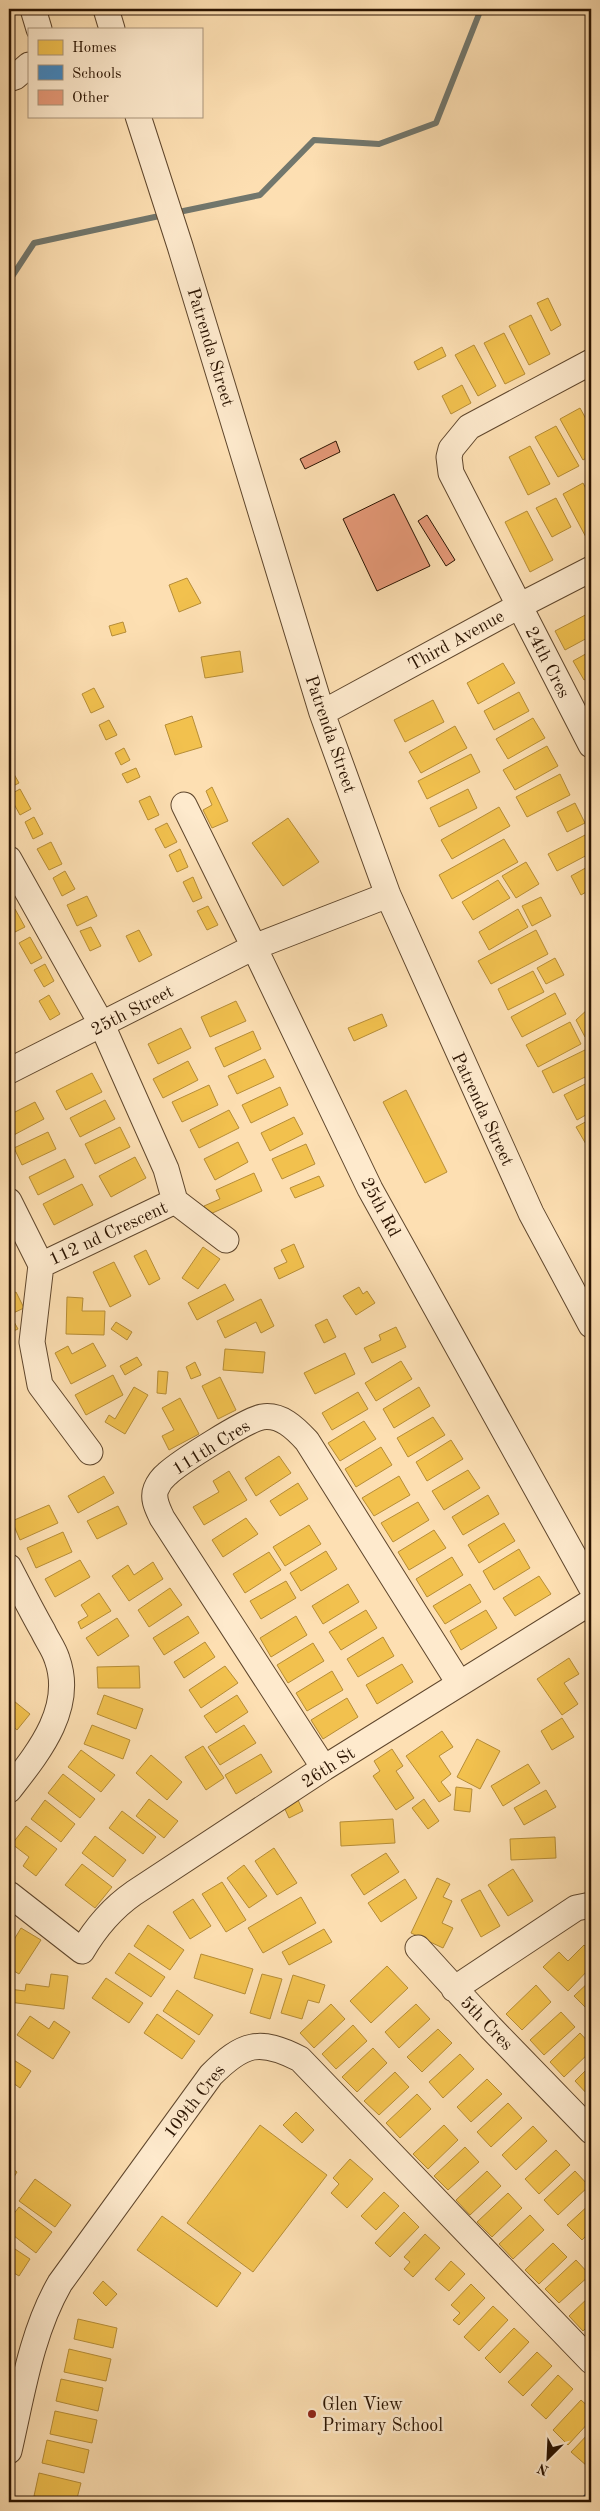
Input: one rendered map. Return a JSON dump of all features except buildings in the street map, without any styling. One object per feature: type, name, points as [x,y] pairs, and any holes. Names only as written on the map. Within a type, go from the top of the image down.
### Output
[{"type":"street","points":[[33,9],[39,28]]},
{"type":"street","points":[[106,9],[112,28]]},
{"type":"street","points":[[9,79],[15,77],[28,66]]},
{"type":"street","name":"Patrenda Street","points":[[139,118],[180,246],[322,713],[388,895],[467,1075],[531,1213],[591,1325]]},
{"type":"street","name":"24th Cres","points":[[591,362],[469,427],[456,440],[449,457],[451,472],[591,745]]},
{"type":"street","name":"Third Avenue","points":[[322,713],[591,569]]},
{"type":"street","name":"25th Rd","points":[[184,805],[370,1189],[591,1586]]},
{"type":"street","name":"112 nd Crescent","points":[[9,859],[102,1025],[166,1169],[175,1201],[41,1265],[9,1201]]},
{"type":"street","points":[[254,947],[388,895]]},
{"type":"street","name":"25th Street","points":[[9,1071],[254,947]]},
{"type":"street","points":[[175,1201],[226,1240]]},
{"type":"street","points":[[41,1265],[32,1342],[40,1385],[90,1452]]},
{"type":"street","name":"111th Cres","points":[[324,1768],[162,1518],[155,1501],[155,1491],[167,1474],[246,1422],[262,1417],[274,1418],[296,1429],[306,1441],[459,1684]]},
{"type":"street","points":[[9,1567],[58,1659],[61,1686],[60,1704],[52,1726],[39,1751],[9,1790]]},
{"type":"street","name":"26th St","points":[[9,1894],[82,1951],[95,1930],[114,1908],[324,1768],[591,1602]]},
{"type":"street","name":"5th Cres","points":[[591,1905],[576,1908],[454,1988],[591,2131]]},
{"type":"street","points":[[418,1948],[454,1988]]},
{"type":"street","name":"109th Cres","points":[[9,2451],[40,2326],[49,2303],[60,2283],[211,2076],[230,2056],[257,2046],[278,2047],[300,2059],[591,2361]]},
{"type":"waterway","points":[[174,213],[260,195],[314,140],[379,144],[436,123],[479,14],[472,9]]},
{"type":"waterway","points":[[9,281],[34,243],[164,215]]},
{"type":"place","name":"Glen View Primary School","points":[[312,2414]]}]
